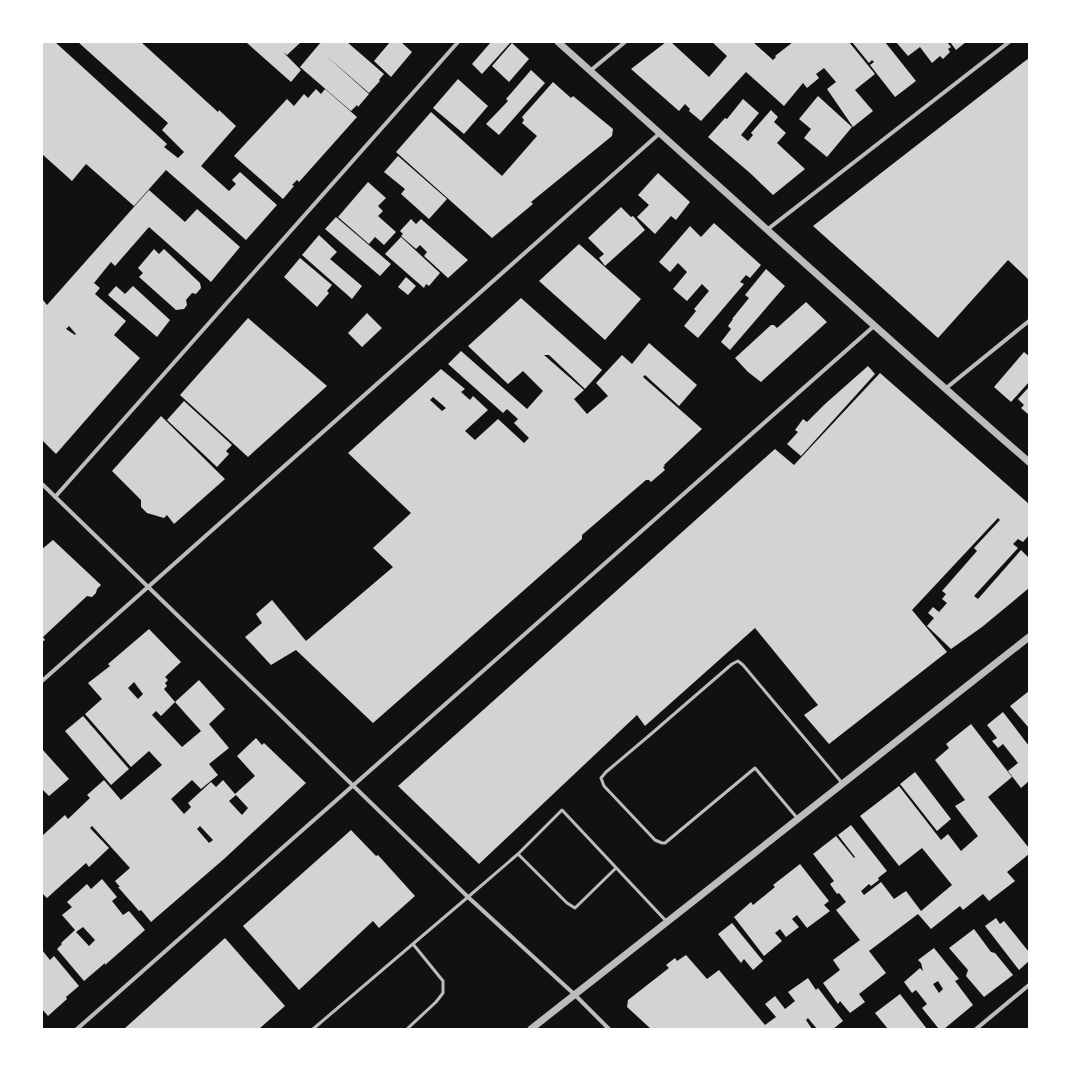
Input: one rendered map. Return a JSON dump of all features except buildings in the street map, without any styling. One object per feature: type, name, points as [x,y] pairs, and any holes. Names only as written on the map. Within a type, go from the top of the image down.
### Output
[{"type":"street","points":[[55,496],[458,42]]},
{"type":"street","points":[[558,42],[874,326],[1029,462]]},
{"type":"street","points":[[590,71],[625,42]]},
{"type":"street","points":[[768,230],[1009,42]]},
{"type":"street","points":[[42,681],[660,133]]},
{"type":"street","points":[[945,389],[1029,321]]},
{"type":"street","points":[[77,1029],[874,326]]},
{"type":"street","points":[[42,484],[147,588],[468,897],[574,994],[609,1029]]},
{"type":"street","points":[[531,1029],[1029,637]]},
{"type":"street","points":[[976,1029],[1029,985]]},
{"type":"lane","points":[[798,820],[754,768],[665,843],[662,843],[655,840],[604,786],[602,778],[606,772],[732,664],[738,661],[743,665],[843,784]]},
{"type":"lane","points":[[313,1029],[518,854],[562,810],[667,922]]},
{"type":"lane","points":[[518,854],[567,903],[574,908],[616,868]]},
{"type":"lane","points":[[407,1029],[436,1002],[443,992],[444,981],[413,944]]}]
